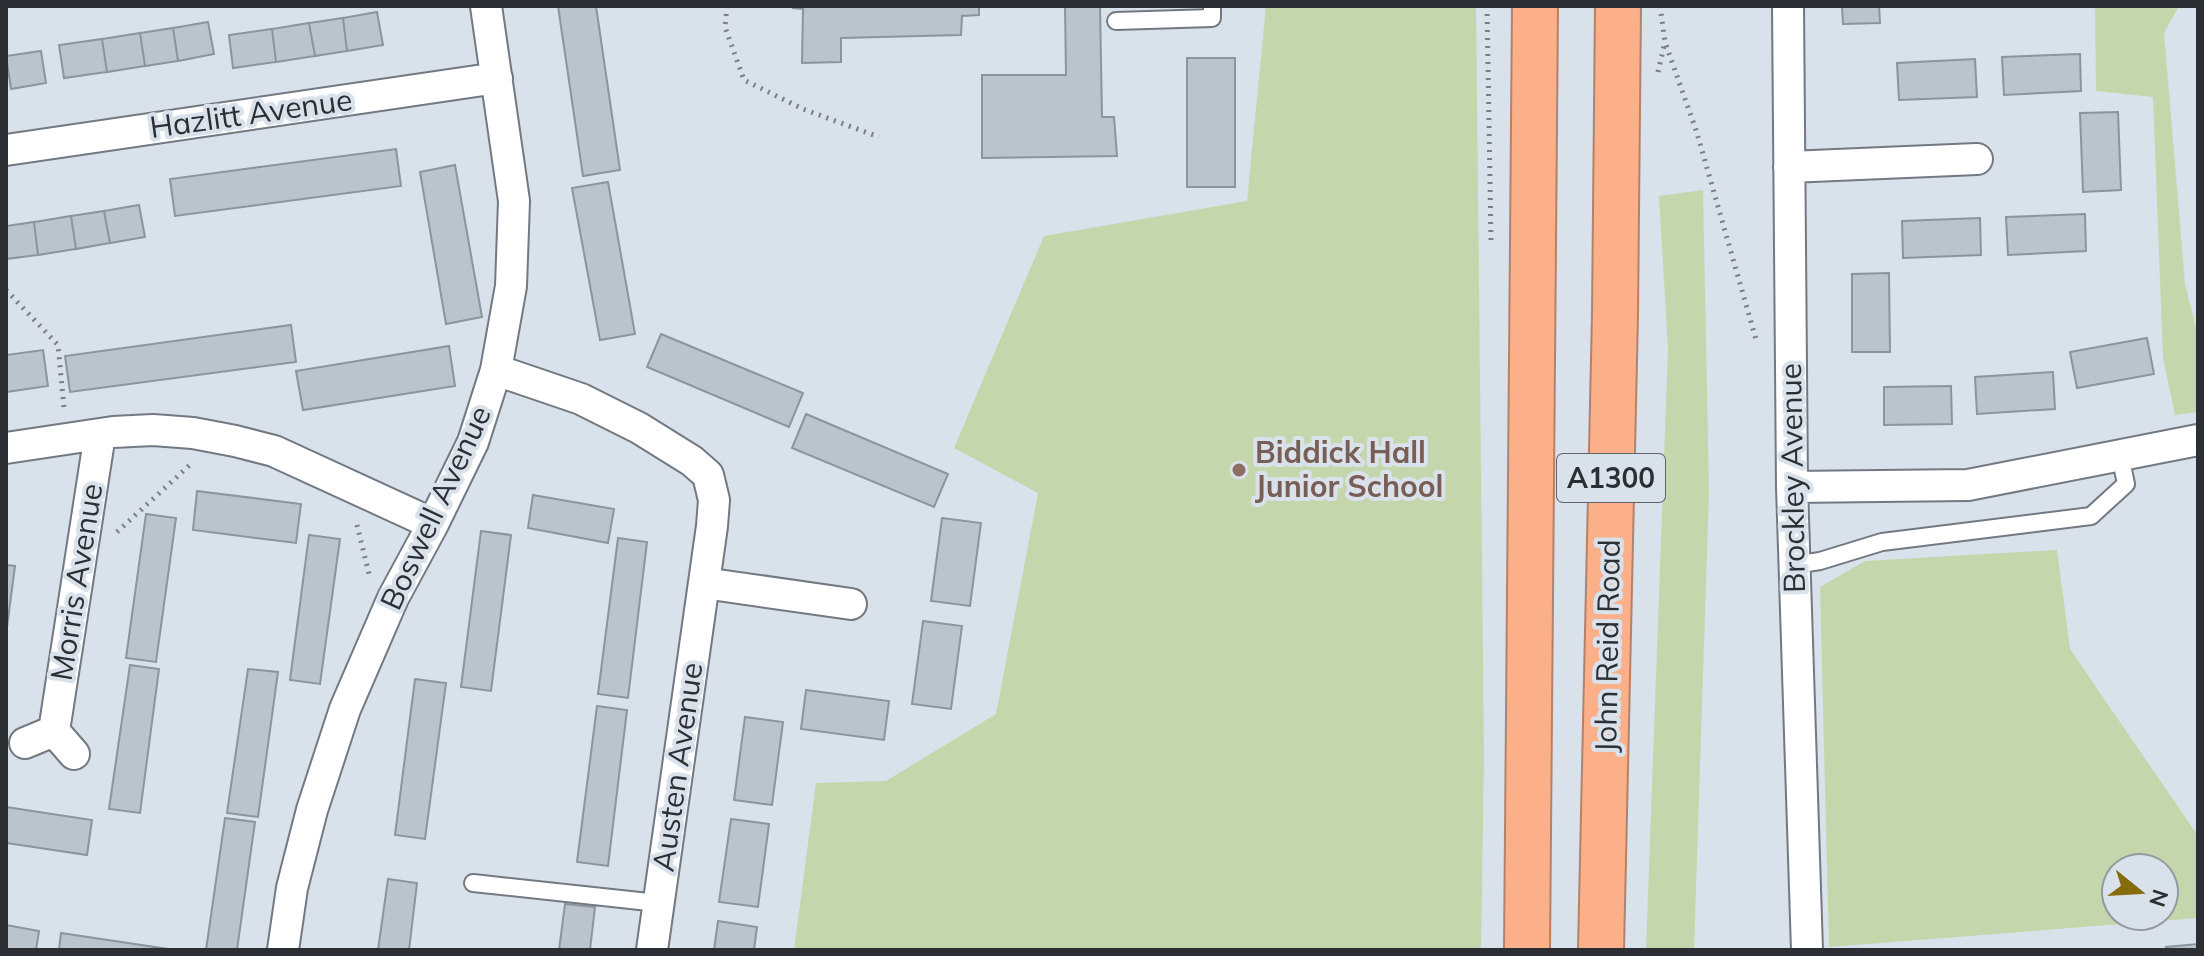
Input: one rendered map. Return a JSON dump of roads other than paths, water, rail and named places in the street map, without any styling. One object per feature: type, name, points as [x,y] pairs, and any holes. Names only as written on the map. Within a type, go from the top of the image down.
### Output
[{"type":"highway","name":"A1300","points":[[1527,950],[1535,6]]},
{"type":"highway","name":"John Reid Road","points":[[1601,950],[1615,314],[1618,6]]},
{"type":"street","name":"Boswell Avenue","points":[[283,950],[292,888],[312,810],[345,709],[393,598],[473,442],[496,370],[511,286],[514,201],[486,6]]},
{"type":"street","name":"Brockley Avenue","points":[[1788,6],[1792,487],[1807,950]]},
{"type":"street","name":"Hazlitt Avenue","points":[[6,150],[497,78]]},
{"type":"street","points":[[1789,167],[1977,159]]},
{"type":"street","name":"Austen Avenue","points":[[496,370],[581,399],[628,422],[692,461],[708,475],[714,500],[652,950]]},
{"type":"street","name":"Morris Avenue","points":[[6,448],[100,434],[153,430],[193,433],[274,451],[433,524]]},
{"type":"street","name":"Morris Avenue","points":[[54,731],[100,434]]},
{"type":"street","points":[[1792,487],[1968,485],[2198,440]]},
{"type":"street","points":[[704,583],[851,604]]},
{"type":"street","points":[[25,743],[54,731],[74,754]]},
{"type":"lane","points":[[1116,21],[1212,18],[1212,6]]},
{"type":"lane","points":[[1794,565],[1820,561],[1882,542],[2091,516],[2126,484],[2120,455]]},
{"type":"lane","points":[[473,883],[658,903]]},
{"type":"place","name":"Biddick Hall Junior School","points":[[1239,470]]}]
